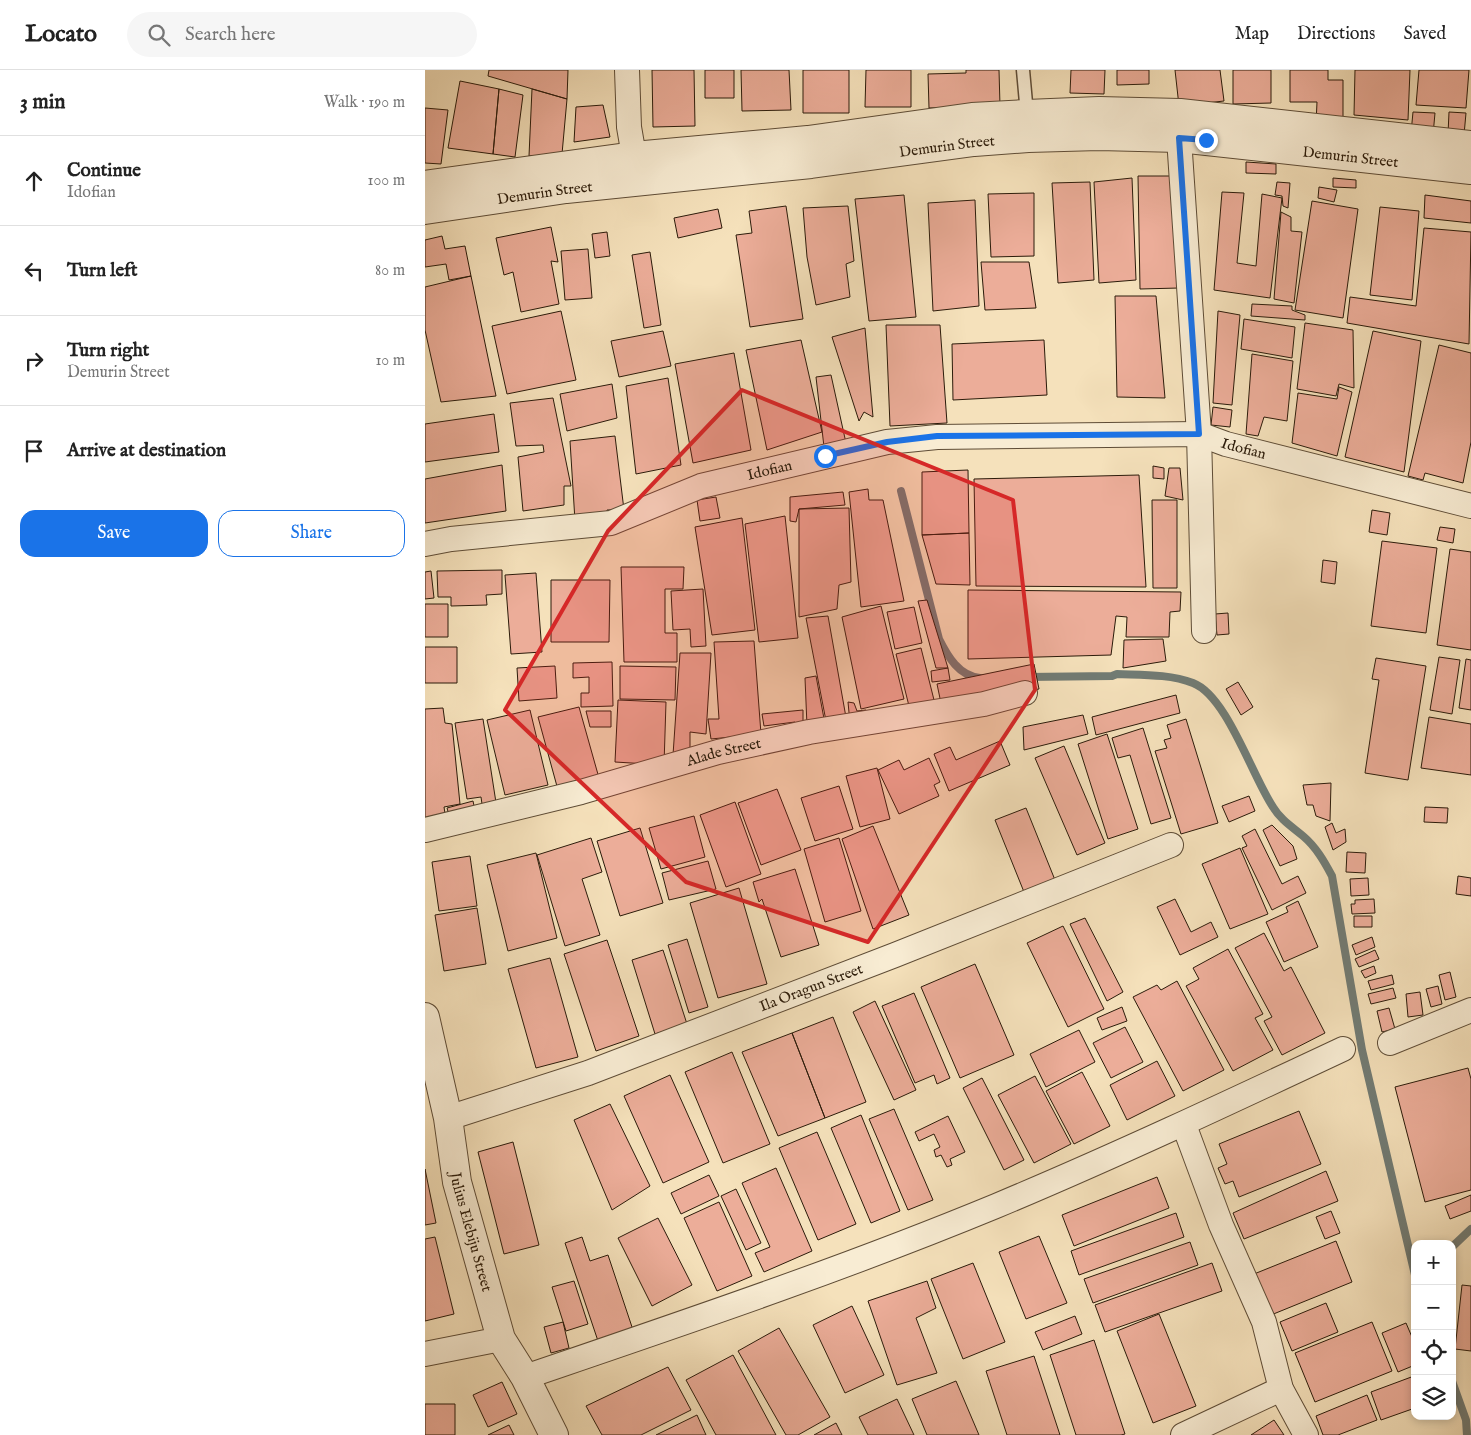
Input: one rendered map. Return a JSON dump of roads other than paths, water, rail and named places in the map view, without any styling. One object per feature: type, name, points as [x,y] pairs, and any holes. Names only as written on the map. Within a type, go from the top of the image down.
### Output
[{"type":"street","points":[[627,70],[629,127],[634,156]]},
{"type":"street","name":"Demurin Street","points":[[425,185],[634,156],[808,140],[972,117],[1099,111],[1180,113],[1471,145]]},
{"type":"street","name":"Demurin Street","points":[[425,210],[566,189],[811,164],[974,142],[1099,136],[1179,138],[1471,170]]},
{"type":"street","points":[[1179,138],[1199,434],[1204,631]]},
{"type":"street","name":"Idofian","points":[[425,544],[451,539],[611,523],[701,486],[887,442],[937,436],[1199,434],[1226,444],[1471,506]]},
{"type":"street","name":"Alade Street","points":[[425,830],[581,792],[718,752],[809,732],[984,704],[1025,693]]},
{"type":"street","name":"Ila Oragun Street","points":[[448,1118],[588,1072],[895,955],[1171,845]]},
{"type":"street","points":[[1390,1043],[1471,1010]]},
{"type":"street","name":"Julius Elebiju Street","points":[[425,1017],[431,1077],[448,1118],[457,1182],[501,1339],[525,1377],[554,1435]]},
{"type":"street","points":[[525,1377],[857,1261],[996,1206],[1184,1125],[1343,1049]]},
{"type":"street","points":[[1184,1125],[1221,1225],[1264,1322],[1281,1389],[1306,1435]]},
{"type":"street","points":[[425,1354],[501,1339]]},
{"type":"street","points":[[1183,1435],[1281,1389]]},
{"type":"lane","points":[[1023,70],[1027,114]]},
{"type":"waterway","points":[[901,491],[939,639],[950,659],[960,670],[980,678]]},
{"type":"waterway","points":[[1027,677],[1146,675],[1165,676],[1193,683],[1205,691],[1228,720],[1276,812],[1286,823],[1308,840],[1323,860],[1332,876],[1362,1050],[1411,1258]]},
{"type":"waterway","points":[[1456,1243],[1471,1229]]},
{"type":"waterway","points":[[1456,1392],[1466,1420],[1467,1435]]}]
